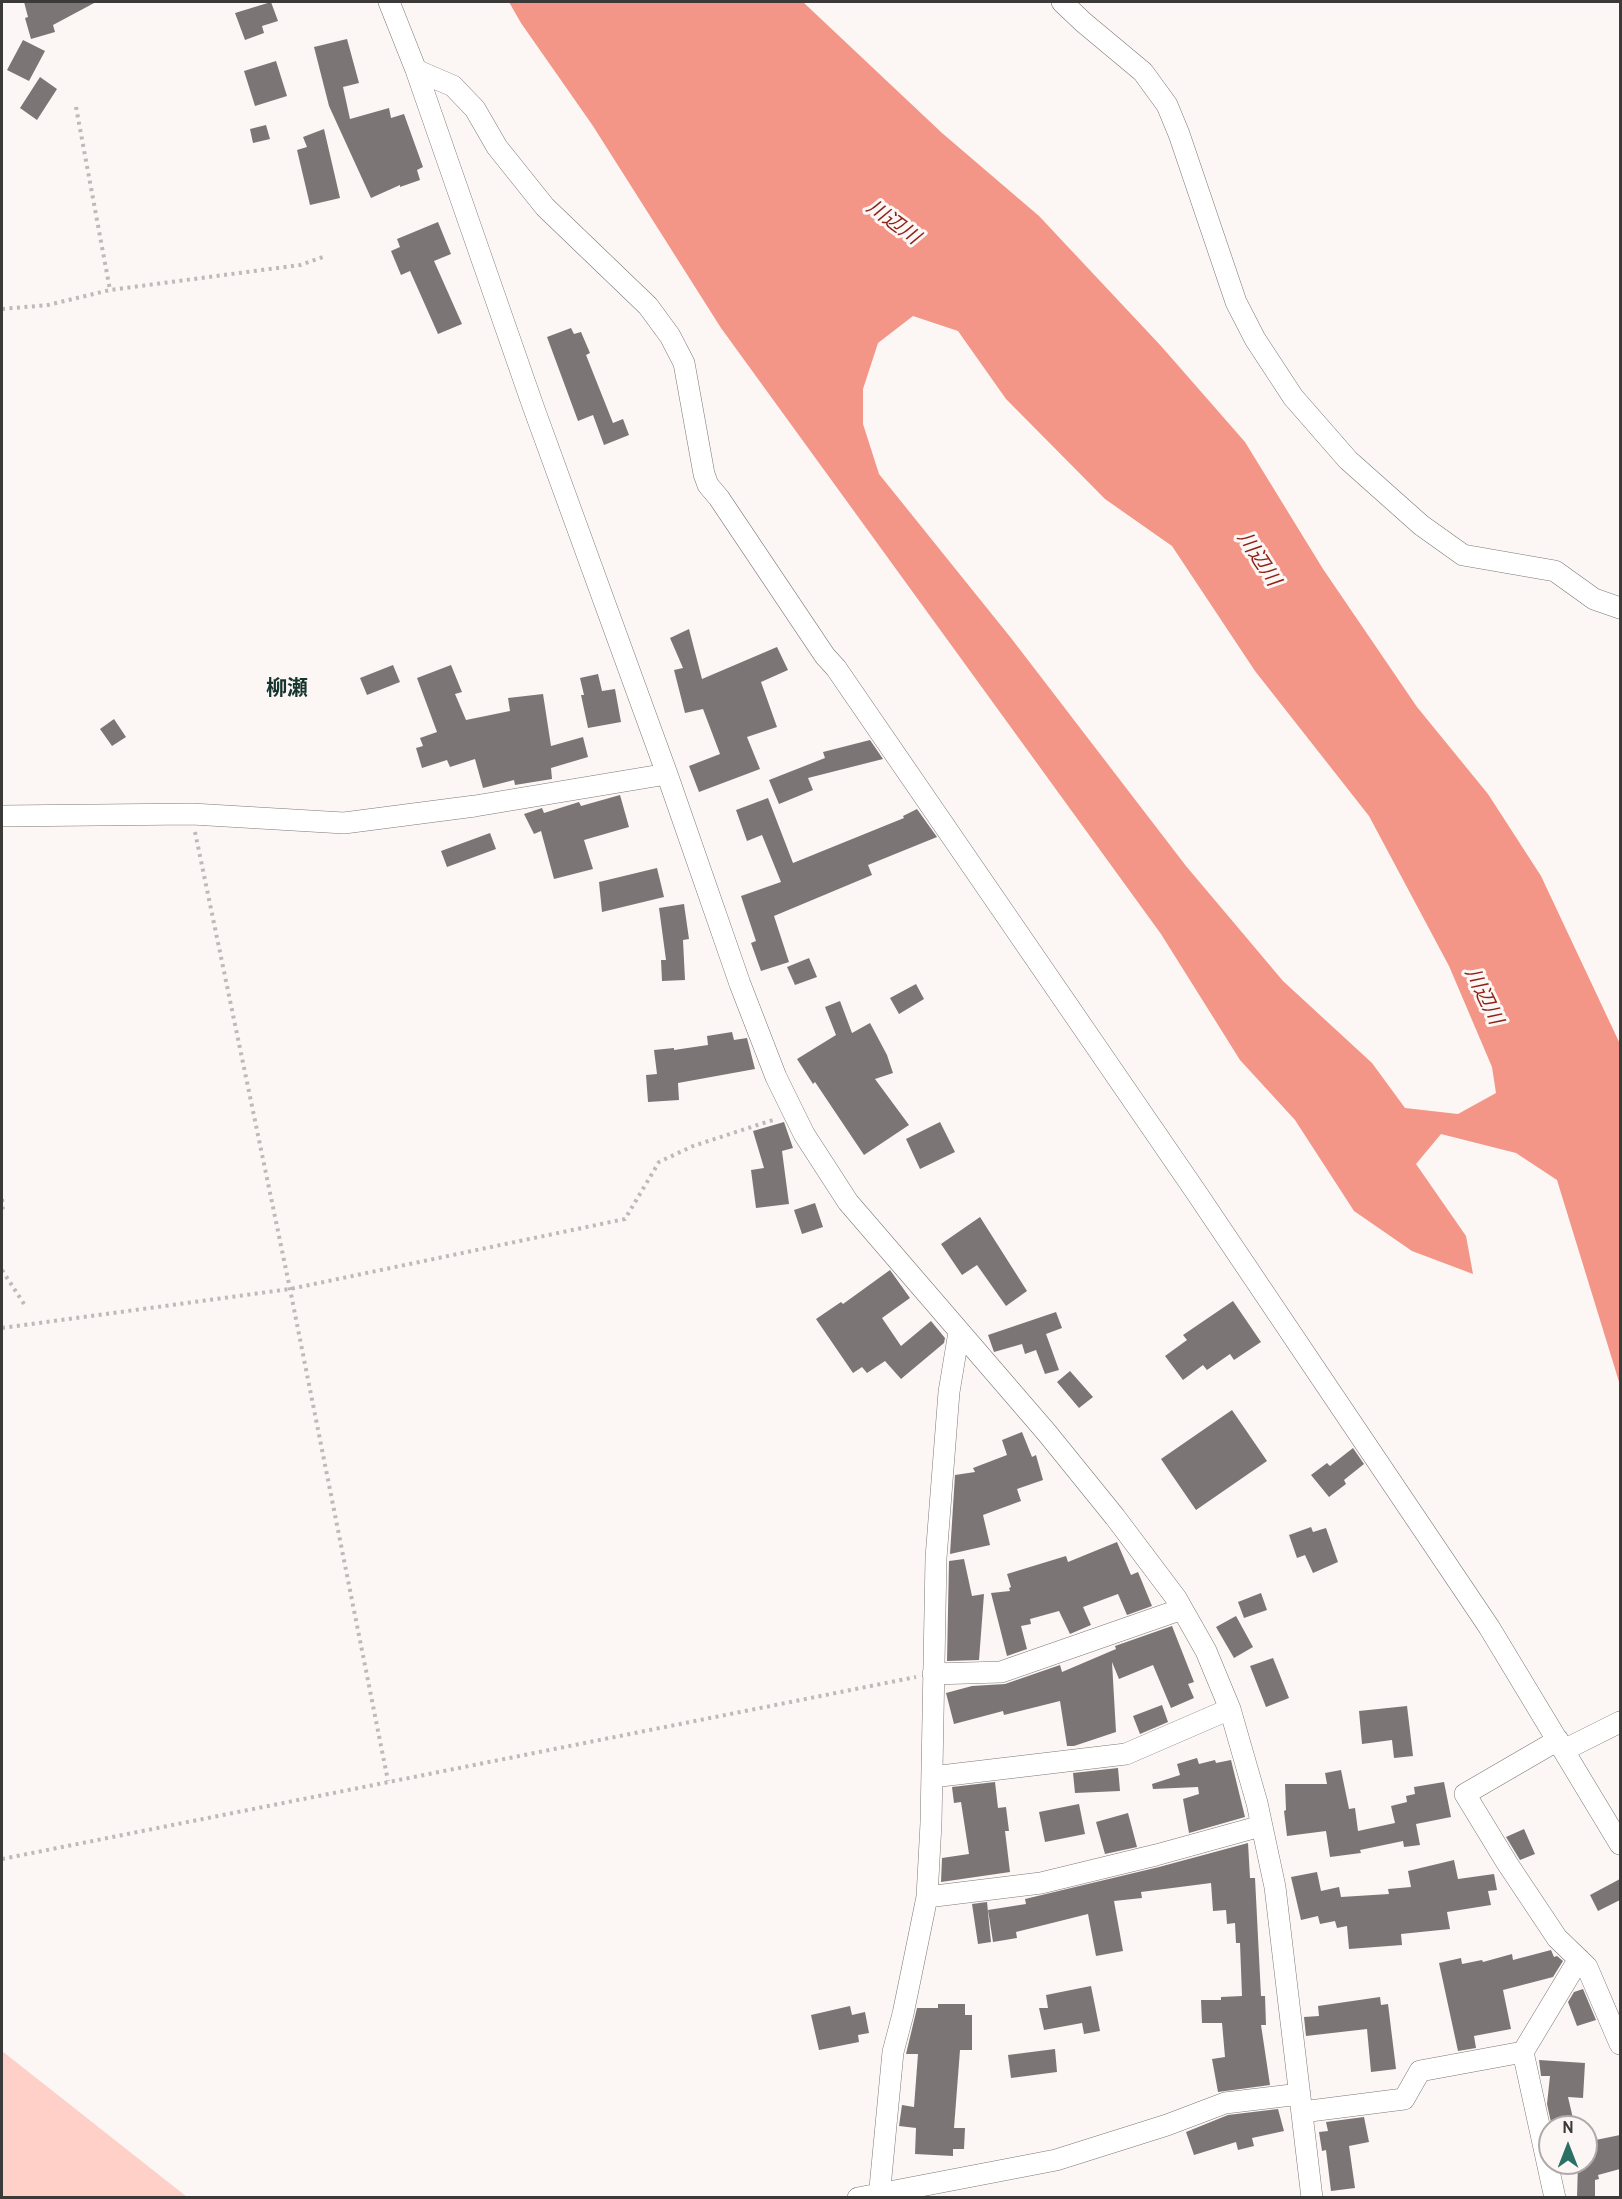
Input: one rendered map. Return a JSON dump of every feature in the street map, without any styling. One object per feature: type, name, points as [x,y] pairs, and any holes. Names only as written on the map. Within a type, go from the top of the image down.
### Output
[{"type":"street","points":[[389,2],[416,70],[533,406],[668,774],[740,984],[776,1077],[804,1134],[848,1202],[1047,1433],[1108,1509],[1182,1609],[1206,1651],[1230,1709],[1257,1803],[1275,1887],[1312,2198]]},
{"type":"street","points":[[1062,2],[1143,72],[1167,105],[1236,302],[1255,339],[1293,398],[1348,460],[1421,525],[1463,555],[1555,572],[1594,599],[1620,608]]},
{"type":"street","points":[[416,70],[453,86],[475,109],[497,147],[545,207],[648,306],[670,336],[684,363],[704,474],[708,485],[1196,1192],[1489,1627],[1620,1844]]},
{"type":"street","points":[[2,816],[192,814],[345,824],[475,806],[668,774]]},
{"type":"street","points":[[879,2195],[893,2052],[927,1896],[932,1777],[936,1558],[949,1392],[959,1332]]},
{"type":"street","points":[[933,1674],[1001,1672],[1182,1609]]},
{"type":"street","points":[[932,1777],[1126,1754],[1230,1709]]},
{"type":"street","points":[[1620,1722],[1591,1737],[1561,1745],[1465,1794],[1557,1938],[1587,1967],[1620,2044]]},
{"type":"street","points":[[927,1896],[1041,1883],[1261,1826]]},
{"type":"street","points":[[1555,2198],[1523,2052],[1579,1959]]},
{"type":"street","points":[[858,2198],[1056,2160],[1167,2125],[1225,2103],[1404,2099],[1420,2071],[1523,2052]]},
{"type":"path","points":[[76,108],[110,290]]},
{"type":"path","points":[[2,309],[48,305],[110,290],[300,265],[326,256]]},
{"type":"path","points":[[192,814],[388,1781]]},
{"type":"path","points":[[2,1328],[290,1289],[625,1219],[659,1162],[693,1146],[794,1113]]},
{"type":"path","points":[[2,1199],[2,1214]]},
{"type":"path","points":[[2,1270],[24,1304]]},
{"type":"path","points":[[2,1859],[933,1674]]},
{"type":"shaded area","points":[[2,2051],[187,2197],[2,2197]]},
{"type":"water","name":"川辺川","points":[[509,2],[803,2],[942,133],[1039,216],[1161,346],[1245,442],[1323,569],[1417,707],[1488,794],[1541,876],[1620,1044],[1620,1385],[1557,1180],[1516,1153],[1441,1134],[1416,1164],[1466,1236],[1473,1274],[1412,1251],[1354,1211],[1295,1120],[1240,1060],[1161,934],[721,328],[593,126],[521,23]],"holes":[[[913,316],[958,331],[1006,399],[1105,499],[1172,546],[1255,671],[1369,816],[1449,966],[1492,1067],[1496,1093],[1458,1114],[1405,1108],[1372,1063],[1283,981],[1186,866],[1011,638],[879,474],[863,424],[863,389],[878,343]]]},
{"type":"building","points":[[24,2],[96,2],[53,25],[55,32],[31,39],[25,18],[28,17]]},
{"type":"building","points":[[271,2],[278,21],[262,26],[264,33],[245,40],[235,13]]},
{"type":"building","points":[[347,39],[359,83],[343,87],[350,119],[389,108],[391,118],[404,114],[423,167],[417,170],[420,180],[400,187],[400,185],[371,198],[329,106],[314,47]]},
{"type":"building","points":[[23,40],[45,51],[29,81],[7,70]]},
{"type":"building","points":[[276,61],[287,96],[255,106],[244,71]]},
{"type":"building","points":[[40,77],[57,89],[37,120],[20,108]]},
{"type":"building","points":[[266,125],[270,139],[253,143],[250,129]]},
{"type":"building","points":[[324,129],[340,198],[310,205],[297,150],[307,147],[303,137]]},
{"type":"building","points":[[438,222],[451,254],[434,261],[462,324],[438,334],[410,271],[401,275],[391,251],[400,247],[397,239]]},
{"type":"building","points":[[571,328],[574,334],[581,332],[590,353],[586,355],[613,423],[623,419],[629,435],[604,445],[593,415],[578,421],[547,337]]},
{"type":"building","points":[[689,629],[702,679],[777,647],[788,670],[761,682],[777,727],[747,737],[760,769],[699,792],[689,766],[720,754],[703,709],[685,713],[674,670],[683,668],[670,638]]},
{"type":"building","points":[[393,665],[400,682],[367,695],[360,678]]},
{"type":"building","points":[[451,665],[462,692],[455,694],[466,720],[510,711],[508,698],[543,694],[551,746],[583,737],[588,757],[551,768],[552,779],[515,785],[514,780],[483,788],[475,759],[450,767],[447,760],[422,768],[416,748],[423,746],[420,738],[437,732],[417,678]]},
{"type":"building","points":[[598,674],[602,691],[615,689],[621,722],[588,728],[580,678]]},
{"type":"building","points":[[114,719],[126,737],[112,746],[100,729]]},
{"type":"building","points":[[870,740],[883,759],[808,778],[813,790],[779,804],[769,780],[825,758],[823,752]]},
{"type":"building","points":[[620,795],[629,827],[584,840],[593,869],[554,879],[541,831],[534,834],[524,814],[542,808],[544,813],[579,802],[581,806]]},
{"type":"building","points":[[768,798],[793,863],[904,818],[903,816],[917,809],[937,837],[868,865],[872,875],[774,916],[789,962],[761,971],[751,943],[756,941],[741,896],[781,882],[762,835],[747,841],[736,810]]},
{"type":"building","points":[[490,833],[496,849],[447,867],[441,851]]},
{"type":"building","points":[[657,868],[664,897],[602,912],[599,882]]},
{"type":"building","points":[[684,904],[689,939],[683,940],[685,980],[662,981],[661,960],[666,960],[659,908]]},
{"type":"building","points":[[809,958],[817,977],[795,985],[787,967]]},
{"type":"building","points":[[916,984],[924,999],[899,1014],[890,998]]},
{"type":"building","points":[[840,1001],[852,1033],[870,1023],[887,1055],[893,1073],[875,1079],[909,1125],[864,1155],[797,1059],[836,1035],[825,1007]]},
{"type":"building","points":[[732,1032],[734,1040],[747,1038],[755,1069],[678,1083],[679,1100],[648,1102],[646,1075],[657,1074],[654,1050],[674,1048],[674,1050],[708,1045],[707,1036]]},
{"type":"building","points":[[784,1122],[793,1148],[782,1151],[789,1204],[756,1208],[751,1170],[764,1168],[753,1131]]},
{"type":"building","points":[[940,1122],[955,1152],[920,1169],[906,1139]]},
{"type":"building","points":[[815,1203],[823,1227],[802,1234],[794,1210]]},
{"type":"building","points":[[980,1217],[1027,1291],[1006,1306],[977,1265],[962,1275],[941,1244]]},
{"type":"building","points":[[890,1270],[910,1298],[882,1318],[901,1346],[931,1321],[945,1338],[944,1343],[901,1379],[885,1361],[867,1373],[862,1367],[853,1373],[816,1319],[841,1302],[843,1304]]},
{"type":"building","points":[[1233,1301],[1261,1342],[1234,1360],[1230,1354],[1207,1370],[1203,1365],[1183,1380],[1165,1356],[1187,1340],[1183,1335]]},
{"type":"building","points":[[1056,1312],[1062,1328],[1046,1334],[1059,1370],[1045,1374],[1036,1350],[1025,1354],[1022,1344],[994,1352],[988,1335]]},
{"type":"building","points":[[1070,1371],[1093,1397],[1079,1408],[1057,1382]]},
{"type":"building","points":[[1232,1410],[1267,1461],[1196,1510],[1161,1459]]},
{"type":"building","points":[[1022,1432],[1032,1457],[1036,1455],[1043,1480],[1017,1489],[1021,1501],[983,1515],[990,1545],[950,1554],[955,1475],[975,1472],[973,1468],[1007,1455],[1002,1440]]},
{"type":"building","points":[[1353,1448],[1364,1464],[1344,1480],[1346,1484],[1329,1497],[1311,1475],[1327,1463],[1330,1466]]},
{"type":"building","points":[[1311,1527],[1313,1532],[1326,1528],[1338,1562],[1313,1573],[1305,1555],[1297,1558],[1289,1535]]},
{"type":"building","points":[[1117,1542],[1131,1575],[1138,1572],[1152,1606],[1127,1615],[1118,1594],[1083,1607],[1091,1625],[1070,1634],[1059,1611],[1030,1619],[1031,1624],[1021,1626],[1027,1649],[1007,1656],[991,1593],[1010,1591],[1007,1574],[1066,1556],[1068,1562]]},
{"type":"building","points":[[964,1559],[972,1596],[984,1594],[979,1660],[947,1661],[949,1561]]},
{"type":"building","points":[[1261,1593],[1267,1610],[1244,1618],[1238,1602]]},
{"type":"building","points":[[1236,1616],[1253,1647],[1234,1658],[1216,1627]]},
{"type":"building","points":[[1172,1626],[1194,1682],[1188,1684],[1194,1698],[1171,1708],[1153,1665],[1119,1679],[1112,1662],[1116,1732],[1074,1746],[1067,1746],[1060,1701],[1004,1715],[1003,1711],[954,1724],[946,1693],[972,1686],[1005,1684],[1060,1665],[1062,1672],[1116,1649],[1115,1646]]},
{"type":"building","points":[[1273,1658],[1289,1698],[1266,1707],[1250,1666]]},
{"type":"building","points":[[1162,1705],[1168,1722],[1140,1734],[1133,1716]]},
{"type":"building","points":[[1407,1706],[1413,1756],[1394,1758],[1392,1740],[1362,1744],[1359,1711]]},
{"type":"building","points":[[1197,1758],[1199,1764],[1215,1760],[1216,1763],[1231,1760],[1245,1817],[1189,1833],[1183,1799],[1199,1794],[1198,1787],[1153,1789],[1152,1784],[1180,1775],[1177,1764]]},
{"type":"building","points":[[1118,1768],[1120,1791],[1075,1793],[1073,1773]]},
{"type":"building","points":[[1341,1770],[1349,1809],[1355,1808],[1358,1831],[1395,1823],[1391,1806],[1407,1802],[1406,1796],[1415,1794],[1414,1787],[1444,1782],[1451,1817],[1416,1824],[1420,1845],[1404,1847],[1403,1841],[1360,1850],[1361,1853],[1330,1857],[1326,1831],[1287,1836],[1284,1811],[1286,1810],[1285,1784],[1327,1784],[1325,1773]]},
{"type":"building","points":[[995,1782],[998,1808],[1006,1807],[1009,1831],[1005,1831],[1010,1872],[941,1882],[942,1858],[969,1854],[961,1802],[954,1803],[952,1787]]},
{"type":"building","points":[[1079,1804],[1085,1834],[1045,1842],[1039,1812]]},
{"type":"building","points":[[1128,1813],[1137,1847],[1105,1854],[1096,1822]]},
{"type":"building","points":[[1524,1829],[1535,1854],[1520,1860],[1506,1837]]},
{"type":"building","points":[[1248,1843],[1250,1878],[1255,1878],[1261,1996],[1265,1996],[1266,2025],[1261,2025],[1270,2085],[1218,2092],[1212,2059],[1225,2057],[1222,2023],[1202,2023],[1201,2000],[1221,2000],[1221,1997],[1242,1996],[1240,1943],[1236,1943],[1235,1923],[1227,1924],[1226,1910],[1213,1911],[1211,1883],[1141,1892],[1142,1898],[1114,1901],[1123,1951],[1096,1956],[1088,1914],[1016,1932],[1017,1938],[993,1942],[988,1910],[1026,1904],[1025,1899]]},
{"type":"building","points":[[1454,1860],[1458,1879],[1494,1874],[1497,1890],[1488,1891],[1491,1905],[1447,1912],[1450,1929],[1401,1934],[1402,1945],[1349,1949],[1347,1926],[1337,1928],[1335,1921],[1320,1924],[1318,1916],[1301,1920],[1291,1877],[1317,1872],[1321,1891],[1339,1887],[1341,1897],[1389,1894],[1388,1889],[1411,1887],[1408,1871]]},
{"type":"building","points":[[1620,1879],[1620,1900],[1598,1911],[1590,1895]]},
{"type":"building","points":[[987,1902],[991,1942],[978,1944],[972,1904]]},
{"type":"building","points":[[1551,1950],[1554,1957],[1557,1956],[1563,1961],[1553,1977],[1503,1990],[1511,2029],[1474,2036],[1476,2048],[1458,2051],[1439,1963],[1461,1958],[1462,1964],[1482,1960],[1483,1962],[1512,1954],[1513,1960]]},
{"type":"building","points":[[1091,1986],[1100,2031],[1084,2034],[1082,2023],[1044,2030],[1039,2008],[1048,2008],[1046,1995]]},
{"type":"building","points":[[1583,1989],[1596,2020],[1577,2026],[1568,2002],[1574,1992]]},
{"type":"building","points":[[1380,1997],[1381,2005],[1388,2004],[1396,2069],[1371,2072],[1367,2029],[1306,2036],[1304,2017],[1319,2016],[1318,2006]]},
{"type":"building","points":[[938,2004],[965,2004],[965,2015],[972,2015],[972,2050],[960,2050],[954,2128],[965,2128],[964,2149],[953,2149],[953,2156],[915,2154],[916,2128],[899,2126],[902,2105],[914,2107],[918,2054],[906,2054],[917,2008],[938,2008]]},
{"type":"building","points":[[850,2006],[852,2015],[865,2012],[869,2033],[858,2035],[859,2042],[819,2050],[811,2015]]},
{"type":"building","points":[[1055,2049],[1057,2072],[1011,2078],[1008,2055]]},
{"type":"building","points":[[1539,2060],[1585,2063],[1583,2098],[1568,2097],[1572,2115],[1549,2115],[1547,2104],[1550,2076],[1541,2076]]},
{"type":"building","points":[[1278,2109],[1284,2131],[1252,2138],[1254,2146],[1238,2150],[1236,2142],[1194,2155],[1186,2132],[1228,2115]]},
{"type":"building","points":[[1364,2117],[1369,2142],[1349,2146],[1355,2188],[1331,2191],[1326,2150],[1322,2151],[1319,2132],[1328,2131],[1326,2122]]},
{"type":"building","points":[[1620,2135],[1620,2169],[1598,2175],[1598,2140]]},
{"type":"building","points":[[1578,2175],[1598,2175],[1599,2179],[1595,2180],[1595,2198],[1577,2198]]},
{"type":"district","name":"柳瀬","points":[[287,691]]}]
